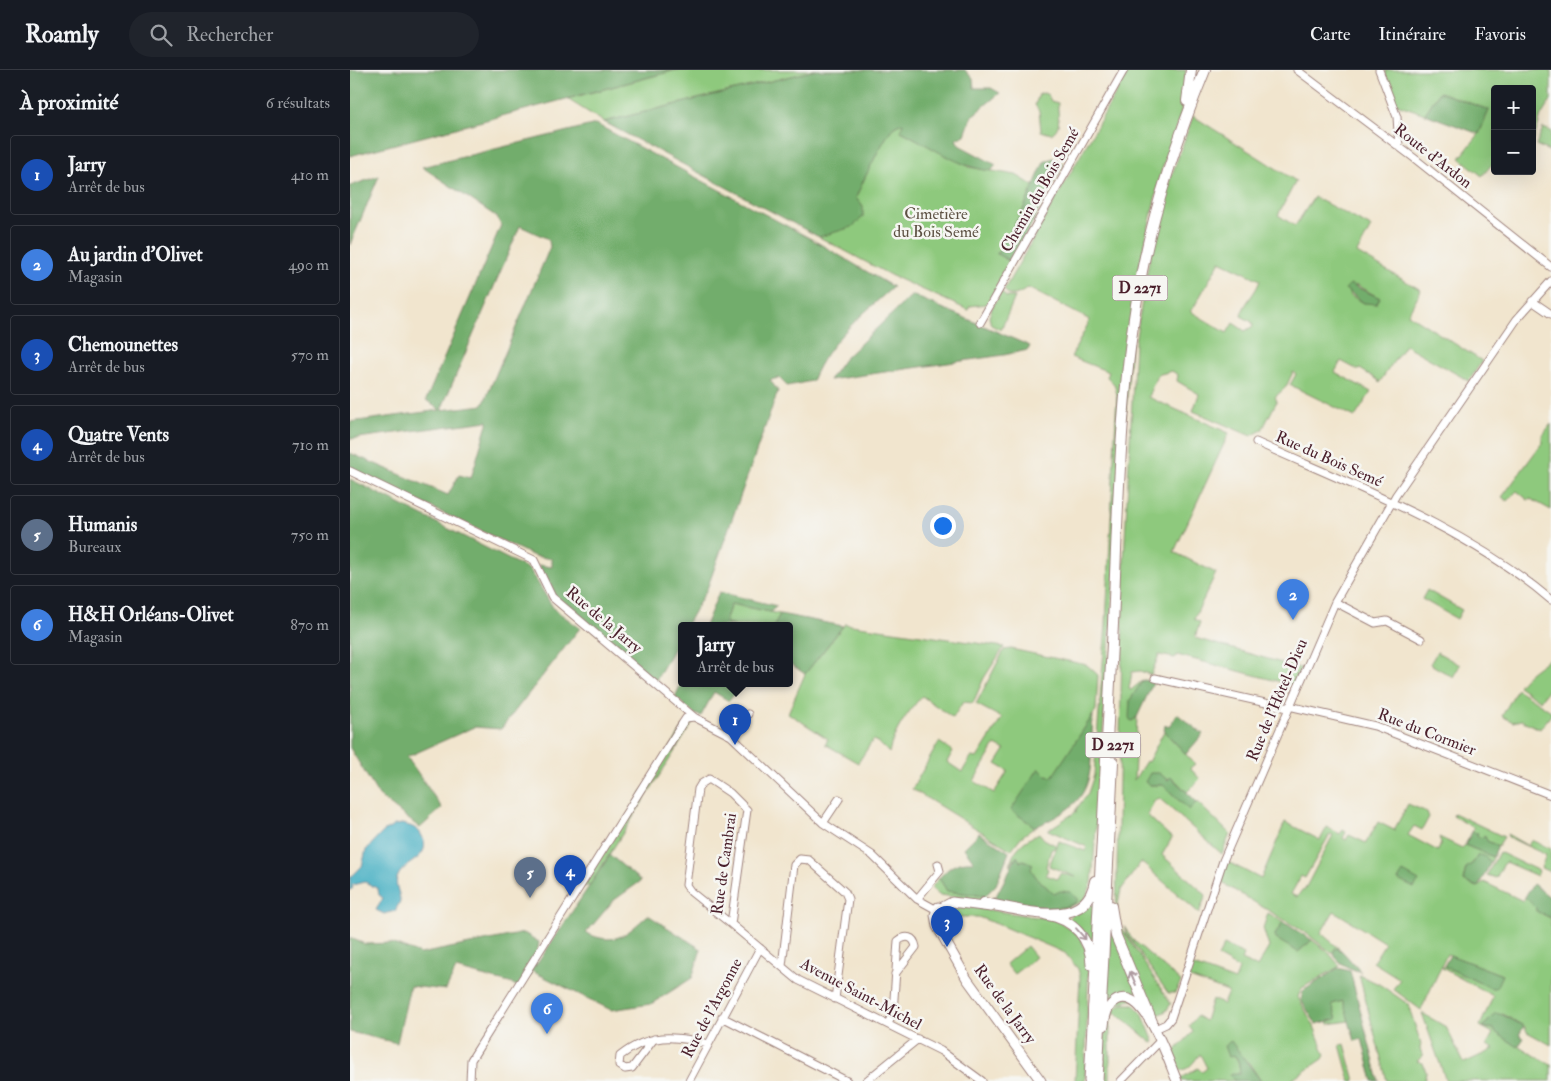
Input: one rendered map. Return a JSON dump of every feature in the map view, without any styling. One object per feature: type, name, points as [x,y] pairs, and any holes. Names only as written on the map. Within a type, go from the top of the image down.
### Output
[{"type":"highway","points":[[1172,156],[1190,93],[1191,70]]},
{"type":"highway","name":"D 2271","points":[[1093,1012],[1124,424],[1132,337],[1142,272],[1158,203],[1172,156],[1205,70]]},
{"type":"highway","name":"D 2271","points":[[1098,1067],[1120,608],[1124,424]]},
{"type":"highway","points":[[1110,834],[1111,913],[1116,936],[1154,1026]]},
{"type":"highway","points":[[984,903],[1054,914],[1079,910],[1088,901],[1094,888],[1102,843]]},
{"type":"main road","points":[[937,910],[940,904],[952,899],[984,903]]},
{"type":"main road","points":[[937,910],[952,902],[1052,916],[1071,924],[1083,936],[1091,955],[1093,1012]]},
{"type":"main road","name":"Rue de la Jarry","points":[[937,910],[935,920],[937,926],[976,995],[1041,1081]]},
{"type":"main road","points":[[1098,1067],[1104,1019],[1112,1004],[1121,998],[1134,1001],[1154,1026],[1177,1081]]},
{"type":"main road","name":"D 2271","points":[[1089,1081],[1093,1012]]},
{"type":"main road","name":"D 2271","points":[[1098,1067],[1098,1081]]},
{"type":"street","name":"Chemin du Bois Semé","points":[[980,323],[1124,70]]},
{"type":"street","name":"Route d'Ardon","points":[[1297,70],[1399,147],[1551,267]]},
{"type":"street","points":[[1380,70],[1397,117],[1399,147]]},
{"type":"street","name":"Rue de l'Hôtel-Dieu","points":[[1154,1026],[1166,1024],[1171,1018],[1215,881],[1335,602],[1392,502],[1496,349],[1532,301],[1551,281]]},
{"type":"street","points":[[1532,301],[1551,314]]},
{"type":"street","name":"Rue du Bois Semé","points":[[1256,442],[1392,502],[1479,550],[1551,600]]},
{"type":"street","name":"Rue de la Jarry","points":[[350,471],[534,560],[552,597],[694,717],[710,723],[731,736],[823,823],[872,855],[917,899],[937,910]]},
{"type":"street","points":[[1335,602],[1375,623],[1387,621],[1421,640]]},
{"type":"street","name":"Rue du Cormier","points":[[1155,678],[1375,726],[1551,796]]},
{"type":"street","points":[[731,736],[748,714]]},
{"type":"street","points":[[470,1081],[471,1060],[682,724],[686,718],[694,717]]},
{"type":"street","name":"Rue de Cambrai","points":[[710,779],[730,793],[747,810],[731,924],[691,892],[686,884],[698,790],[701,784],[710,779]]},
{"type":"street","points":[[823,823],[839,799]]},
{"type":"street","points":[[782,966],[794,865],[800,859],[809,860],[845,892],[848,899],[836,999]]},
{"type":"street","points":[[917,899],[940,871],[938,864]]},
{"type":"street","name":"Avenue Saint-Michel","points":[[731,924],[798,980],[941,1051],[982,1081]]},
{"type":"street","points":[[888,1024],[893,1013],[898,941],[904,937],[910,937],[915,942],[916,947],[896,974]]},
{"type":"street","name":"Rue de l'Argonne","points":[[689,1081],[760,948]]},
{"type":"street","points":[[722,1017],[847,1081]]},
{"type":"street","points":[[654,1040],[632,1068],[625,1069],[619,1065],[620,1056],[633,1046],[654,1040],[668,1036],[708,1044]]},
{"type":"street","points":[[866,1081],[918,1039]]},
{"type":"street","points":[[1121,1081],[1160,1041]]},
{"type":"green space","points":[[350,70],[676,70],[350,156]]},
{"type":"green space","points":[[676,70],[816,70],[604,122],[567,99]]},
{"type":"green space","points":[[816,70],[965,70],[973,79],[974,88],[991,88],[1000,93],[972,116],[965,135],[956,139],[959,145],[996,165],[991,171],[955,161],[901,131],[903,123],[899,124],[893,128],[885,140],[858,192],[856,198],[863,207],[863,217],[852,227],[819,237],[604,122]]},
{"type":"green space","points":[[1129,70],[1186,70],[1181,114],[1162,169],[1135,287],[1092,883],[1084,901],[1058,911],[994,903],[991,900],[994,896],[994,900],[1054,894],[1030,869],[1033,864],[1014,859],[1010,866],[1014,854],[1024,842],[1039,833],[1044,839],[1057,846],[1059,841],[1085,851],[1087,847],[1048,830],[1077,811],[1075,811],[1088,793],[1094,775],[1106,624],[1117,394],[1114,384],[1107,377],[1109,372],[1071,357],[1090,320],[1028,288],[1012,295],[1009,295],[1004,290]],"holes":[[[1057,846],[1049,866],[1076,877],[1060,873],[1057,879],[1046,875],[1048,869],[1046,867],[1051,850]]]},
{"type":"green space","points":[[1386,70],[1551,70],[1551,100],[1541,116],[1536,132],[1536,85],[1491,85],[1491,166],[1482,176],[1460,158],[1479,134],[1489,110],[1439,92],[1425,114],[1394,103],[1385,78]]},
{"type":"green space","points":[[1439,92],[1489,110],[1479,134],[1425,114]]},
{"type":"green space","points":[[1044,93],[1048,95],[1051,101],[1058,103],[1059,120],[1057,128],[1051,134],[1041,131],[1039,111],[1035,105],[1039,94]]},
{"type":"green space","points":[[1193,116],[1296,181],[1278,215],[1295,226],[1314,197],[1371,227],[1357,253],[1421,290],[1408,314],[1482,361],[1469,381],[1405,345],[1379,383],[1378,380],[1360,369],[1358,370],[1341,361],[1335,372],[1371,392],[1355,417],[1290,385],[1296,374],[1293,372],[1286,387],[1275,397],[1277,401],[1262,430],[1251,436],[1193,411],[1199,394],[1177,381],[1178,375],[1172,371],[1157,375],[1148,397],[1229,433],[1174,552],[1216,573],[1194,619],[1200,622],[1195,638],[1303,669],[1296,686],[1177,655],[1175,658],[1159,655],[1151,675],[1140,671],[1132,672],[1129,689],[1131,690],[1143,680],[1144,682],[1130,700],[1132,721],[1137,717],[1134,780],[1146,761],[1148,762],[1164,731],[1195,764],[1190,768],[1200,779],[1187,792],[1172,777],[1149,785],[1163,785],[1189,810],[1197,802],[1230,834],[1222,854],[1159,798],[1155,800],[1147,815],[1172,838],[1162,855],[1206,895],[1199,913],[1141,862],[1121,890],[1116,913],[1124,560],[1135,342],[1161,205]],"holes":[[[1220,261],[1260,280],[1241,316],[1252,322],[1253,326],[1245,331],[1233,323],[1227,333],[1190,311]],[[1356,285],[1380,298],[1364,303],[1350,295]]]},
{"type":"green space","name":"Cimetière du Bois Semé","points":[[904,122],[901,131],[969,167],[1016,175],[1034,186],[1023,210],[997,254],[1011,262],[987,304],[970,306],[968,310],[892,276],[819,237],[833,231],[863,207],[856,198],[867,173],[890,132],[894,127]]},
{"type":"green space","points":[[596,124],[815,241],[893,287],[858,318],[836,341],[827,353],[812,381],[787,386],[779,378],[770,380],[778,391],[707,589],[688,622],[678,622],[678,640],[655,682],[553,596],[538,565],[552,567],[552,559],[534,556],[350,469],[350,453],[448,495],[459,475],[471,478],[488,421],[350,439],[350,422],[440,410],[426,400],[501,225],[497,217],[422,167]],"holes":[[[520,226],[549,241],[550,247],[483,405],[441,410]]]},
{"type":"green space","points":[[1543,128],[1551,131],[1551,152],[1536,145]]},
{"type":"green space","points":[[1053,158],[1064,164],[1011,262],[997,254],[1023,210],[1044,162]]},
{"type":"green space","points":[[379,176],[350,245],[350,186]]},
{"type":"green space","points":[[1350,284],[1380,298],[1376,304],[1364,303],[1345,289]]},
{"type":"green space","points":[[1001,291],[1006,297],[1015,297],[1001,330],[991,325],[989,317]]},
{"type":"green space","points":[[912,295],[1030,346],[1028,350],[1004,355],[829,380],[844,359]]},
{"type":"green space","points":[[1551,424],[1551,510],[1531,499],[1528,500],[1517,491],[1507,501],[1502,497],[1542,443],[1542,436]]},
{"type":"green space","points":[[350,479],[530,570],[554,609],[580,628],[501,729],[474,727],[407,757],[442,808],[420,828],[379,796],[350,748]]},
{"type":"green space","points":[[1427,590],[1462,610],[1457,619],[1422,599]]},
{"type":"green space","points":[[719,592],[777,606],[770,612],[731,604],[725,622],[707,622]]},
{"type":"green space","points":[[731,604],[780,614],[776,622],[725,622]]},
{"type":"green space","points":[[780,614],[843,626],[805,674],[793,666],[793,622],[776,622]]},
{"type":"green space","points":[[845,624],[1004,647],[984,678],[973,703],[963,702],[953,718],[922,696],[902,723],[894,737],[889,753],[873,740],[858,763],[825,744],[828,739],[788,713],[805,674]]},
{"type":"green space","points":[[1011,649],[1087,665],[1098,675],[1096,710],[1093,715],[1052,778],[1047,775],[1011,810],[1035,827],[1021,837],[1011,850],[912,789],[939,742],[953,751],[947,762],[962,772],[971,757],[977,758],[1002,718],[976,704],[1004,650]],"holes":[[[995,745],[1005,750],[996,764],[1008,771],[994,793],[974,781]]]},
{"type":"green space","points":[[1437,652],[1460,665],[1453,677],[1430,664]]},
{"type":"green space","points":[[1551,657],[1551,685],[1540,701],[1518,686],[1529,674]]},
{"type":"green space","points":[[1143,680],[1154,681],[1137,717],[1132,721],[1129,719],[1130,700]]},
{"type":"green space","points":[[680,687],[740,687],[729,701],[714,692],[701,716],[694,714],[675,697]]},
{"type":"green space","points":[[1517,689],[1551,711],[1551,715],[1540,729],[1521,720],[1513,722],[1502,716]]},
{"type":"green space","points":[[1177,714],[1203,734],[1186,754],[1164,731],[1165,725],[1169,727]]},
{"type":"green space","points":[[1093,715],[1090,770],[1087,784],[1081,796],[1056,817],[1035,827],[1011,810],[1039,768],[1044,774],[1052,777]]},
{"type":"green space","points":[[690,721],[694,721],[590,885],[582,887],[684,726]]},
{"type":"green space","points":[[1150,773],[1159,773],[1168,780],[1171,777],[1197,802],[1189,810],[1163,785],[1149,785],[1145,782]]},
{"type":"green space","points":[[1408,804],[1427,812],[1429,817],[1422,830],[1414,826],[1408,835],[1438,851],[1441,843],[1439,837],[1462,848],[1465,845],[1493,857],[1491,862],[1484,856],[1478,855],[1473,863],[1466,868],[1463,881],[1478,887],[1484,882],[1523,901],[1525,897],[1536,908],[1536,911],[1551,918],[1551,1045],[1527,1032],[1525,1027],[1503,1014],[1489,1020],[1483,1027],[1494,1029],[1495,1032],[1551,1065],[1551,1081],[1446,1081],[1422,1013],[1446,1027],[1464,1063],[1494,1049],[1487,1045],[1493,1033],[1480,1026],[1493,996],[1442,968],[1444,966],[1491,988],[1502,975],[1447,954],[1421,1010],[1393,989],[1400,979],[1373,962],[1385,943],[1334,911],[1321,933],[1342,951],[1335,948],[1333,954],[1306,933],[1219,881],[1226,861],[1261,879],[1285,822],[1320,840],[1327,827],[1340,834],[1343,830],[1346,832],[1343,838],[1346,840],[1349,835],[1366,843],[1378,822],[1394,830]],"holes":[[[1330,834],[1333,835],[1304,891],[1302,890],[1297,897],[1291,894],[1301,876],[1305,878]]]},
{"type":"green space","points":[[1454,813],[1504,837],[1498,846],[1487,841],[1484,835],[1482,838],[1477,836],[1477,833],[1472,832],[1474,828],[1453,816]]},
{"type":"green space","points":[[1472,832],[1478,833],[1477,836],[1482,838],[1485,835],[1487,841],[1498,846],[1493,857],[1465,845]]},
{"type":"green space","points":[[979,833],[1009,852],[996,885],[985,896],[947,891],[939,878],[954,865],[963,862],[974,862],[964,848]]},
{"type":"green space","points":[[1507,834],[1528,846],[1531,840],[1551,849],[1551,872],[1541,868],[1546,855],[1508,837]]},
{"type":"green space","points":[[1499,852],[1539,871],[1537,876],[1505,862],[1496,878],[1487,875]]},
{"type":"green space","points":[[610,855],[641,881],[613,901],[586,933],[606,939],[620,936],[627,933],[648,915],[701,949],[692,978],[651,1004],[611,1010],[532,971],[521,989],[513,984],[456,969],[446,990],[410,986],[397,1043],[350,1032],[350,938],[365,944],[391,943],[420,954],[524,933],[539,942],[535,967]]},
{"type":"green space","points":[[1478,855],[1484,856],[1491,862],[1478,887],[1463,881],[1466,868],[1473,863]]},
{"type":"green space","points":[[1017,856],[1020,862],[1023,860],[1033,864],[1031,869],[1036,877],[1054,894],[1060,891],[1071,892],[1078,900],[1071,905],[1051,908],[994,900]]},
{"type":"green space","points":[[1403,872],[1419,881],[1414,888],[1398,880]]},
{"type":"green space","points":[[939,878],[947,891],[985,896],[986,898],[984,900],[939,895],[931,888]]},
{"type":"green space","points":[[1533,884],[1551,898],[1551,918],[1536,911],[1536,908],[1525,897]]},
{"type":"green space","points":[[1095,894],[1093,951],[1071,922],[1070,916]]},
{"type":"green space","points":[[963,906],[1057,920],[1080,936],[1089,959],[1085,1081],[1075,1081],[1080,977],[1078,969],[1065,953],[978,917],[961,917],[943,927],[941,923],[946,913]]},
{"type":"green space","points":[[1268,913],[1283,922],[1275,935],[1298,952],[1312,940],[1327,951],[1340,966],[1302,988],[1298,997],[1314,1026],[1325,1055],[1323,1059],[1290,1081],[1261,1081],[1249,1063],[1235,1056],[1239,1063],[1240,1074],[1230,1076],[1235,1081],[1181,1081],[1180,1079],[1198,1068],[1202,1072],[1207,1068],[1200,1054],[1188,1068],[1177,1070],[1173,1053],[1193,1032],[1189,1026],[1197,1016],[1205,1021],[1212,999],[1223,1004],[1228,992],[1187,977],[1191,965],[1235,981],[1239,969],[1218,957],[1224,945],[1244,954],[1241,960],[1257,967],[1269,947],[1263,928]]},
{"type":"green space","points":[[1109,914],[1143,1006],[1135,999],[1106,1006]]},
{"type":"green space","points":[[1283,922],[1312,940],[1298,952],[1276,939],[1275,935]]},
{"type":"green space","points":[[1120,926],[1171,1004],[1166,1011],[1156,1016],[1152,1014],[1118,930]]},
{"type":"green space","points":[[1124,926],[1132,939],[1181,982],[1175,993],[1168,993],[1127,935]]},
{"type":"green space","points":[[1027,946],[1036,957],[1014,974],[1006,964]]},
{"type":"green space","points":[[1335,948],[1342,951],[1361,972],[1339,961],[1333,954]]},
{"type":"green space","points":[[1450,955],[1502,975],[1496,988],[1491,988],[1444,966]]},
{"type":"green space","points":[[1338,968],[1350,971],[1379,1081],[1373,1081],[1362,1039],[1355,1041],[1343,1001],[1332,1004],[1337,1019],[1316,1024],[1301,1000],[1303,991]]},
{"type":"green space","points":[[1359,975],[1379,984],[1408,1004],[1421,1044],[1420,1049],[1423,1056],[1417,1061],[1423,1063],[1426,1072],[1424,1081],[1387,1081]]},
{"type":"green space","points":[[1343,1001],[1349,1021],[1329,1024],[1328,1021],[1337,1019],[1332,1004]]},
{"type":"green space","points":[[1121,1004],[1133,1004],[1142,1013],[1154,1042],[1152,1043],[1115,1012],[1110,1020],[1110,1080],[1104,1081],[1104,1039],[1106,1028],[1114,1010]]},
{"type":"green space","points":[[1495,1013],[1524,1026],[1519,1035],[1524,1038],[1518,1047],[1495,1032],[1494,1029],[1483,1027]]},
{"type":"green space","points":[[1231,1041],[1261,1081],[1235,1081],[1230,1076],[1232,1073],[1240,1074],[1237,1058],[1235,1056],[1228,1057],[1224,1046]]},
{"type":"green space","points":[[1345,1044],[1355,1081],[1350,1081],[1340,1045]]},
{"type":"water","points":[[402,824],[414,827],[418,831],[422,836],[424,849],[417,859],[401,871],[396,883],[400,902],[395,911],[384,914],[376,910],[383,898],[379,895],[378,889],[365,882],[352,885],[353,888],[350,891],[350,878],[362,866],[366,850],[383,832],[395,825]]},
{"type":"place","name":"Au jardin d'Olivet","points":[[1293,620]]},
{"type":"place","name":"Jarry","points":[[735,745]]},
{"type":"place","name":"Quatre Vents","points":[[570,896]]},
{"type":"place","name":"Humanis","points":[[530,898]]},
{"type":"place","name":"Chemounettes","points":[[947,947]]},
{"type":"place","name":"H&H Orléans-Olivet","points":[[547,1034]]}]
